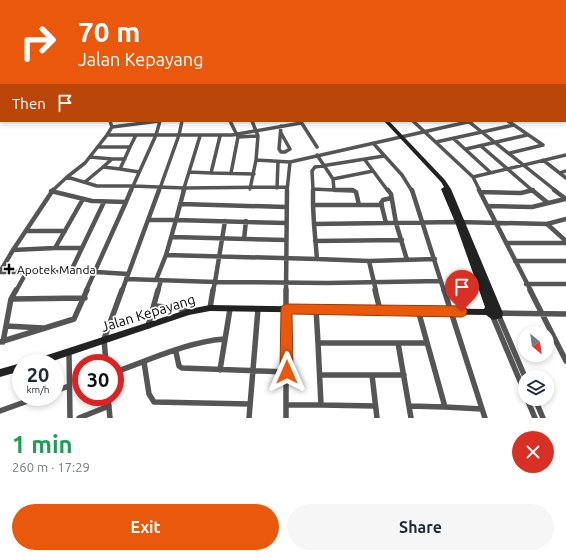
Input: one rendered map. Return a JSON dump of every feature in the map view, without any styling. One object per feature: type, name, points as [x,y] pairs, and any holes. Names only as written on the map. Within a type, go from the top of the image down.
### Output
[{"type":"street","points":[[110,122],[112,127]]},
{"type":"street","points":[[112,127],[151,122]]},
{"type":"street","points":[[1,342],[74,319],[156,135],[159,122]]},
{"type":"street","points":[[105,354],[104,340],[179,135],[182,122]]},
{"type":"street","points":[[230,122],[237,136],[231,173]]},
{"type":"street","points":[[250,189],[254,174],[258,136],[252,122]]},
{"type":"street","points":[[274,122],[276,127]]},
{"type":"street","points":[[237,136],[256,130],[301,122],[317,147]]},
{"type":"street","points":[[382,122],[443,181],[448,189],[518,375]]},
{"type":"street","points":[[387,122],[398,136]]},
{"type":"street","points":[[415,122],[473,177],[566,361]]},
{"type":"street","points":[[256,160],[290,162],[398,136],[465,122]]},
{"type":"street","points":[[471,122],[566,199]]},
{"type":"street","points":[[510,122],[543,145],[510,153]]},
{"type":"street","points":[[436,142],[484,133],[514,125]]},
{"type":"street","points":[[281,126],[279,142],[280,151],[285,152],[290,149],[281,133]]},
{"type":"street","points":[[0,272],[51,191],[90,157],[112,127]]},
{"type":"street","points":[[107,135],[258,136]]},
{"type":"street","points":[[120,169],[136,135]]},
{"type":"street","points":[[466,149],[527,135]]},
{"type":"street","points":[[148,326],[184,188],[200,136]]},
{"type":"street","points":[[211,173],[220,136]]},
{"type":"street","points":[[454,139],[490,172]]},
{"type":"street","points":[[373,143],[410,184],[485,418]]},
{"type":"street","points":[[481,146],[548,203]]},
{"type":"street","points":[[98,147],[130,147]]},
{"type":"street","points":[[317,155],[333,179],[334,190]]},
{"type":"street","points":[[473,177],[566,155]]},
{"type":"street","points":[[317,259],[312,171],[314,168],[384,156]]},
{"type":"street","points":[[90,157],[125,159]]},
{"type":"street","points":[[85,182],[112,159]]},
{"type":"street","points":[[365,160],[385,185],[391,198],[396,223],[407,260]]},
{"type":"street","points":[[543,160],[566,178]]},
{"type":"street","points":[[277,188],[278,162]]},
{"type":"street","points":[[286,418],[286,207],[290,162]]},
{"type":"street","points":[[103,167],[139,172]]},
{"type":"street","points":[[333,179],[373,170]]},
{"type":"street","points":[[560,173],[566,171]]},
{"type":"street","points":[[189,172],[254,174]]},
{"type":"street","points":[[67,176],[97,186],[250,189],[287,187]]},
{"type":"street","points":[[313,189],[355,191],[359,205]]},
{"type":"street","points":[[481,192],[521,193],[533,190]]},
{"type":"street","points":[[51,191],[83,199],[104,202],[126,202]]},
{"type":"street","points":[[386,223],[382,205],[383,200],[391,198]]},
{"type":"street","points":[[55,248],[83,199]]},
{"type":"street","points":[[488,206],[532,207],[566,199]]},
{"type":"street","points":[[70,272],[80,248],[104,202]]},
{"type":"street","points":[[181,204],[286,207]]},
{"type":"street","points":[[313,205],[382,205]]},
{"type":"street","points":[[314,224],[460,222],[547,224],[566,219]]},
{"type":"street","points":[[148,220],[286,222]]},
{"type":"street","points":[[210,308],[225,221]]},
{"type":"street","points":[[244,240],[246,221]]},
{"type":"street","points":[[547,224],[566,242]]},
{"type":"street","points":[[26,231],[65,231]]},
{"type":"street","points":[[172,237],[286,240]]},
{"type":"street","points":[[315,241],[402,240]]},
{"type":"street","points":[[506,242],[566,242]]},
{"type":"street","points":[[13,250],[80,248]]},
{"type":"street","points":[[166,256],[286,260],[317,259],[369,262],[434,260]]},
{"type":"street","points":[[515,261],[566,261]]},
{"type":"street","points":[[369,262],[380,310]]},
{"type":"street","points":[[0,272],[96,272],[159,280],[215,282],[286,283],[441,281]]},
{"type":"street","points":[[1,342],[12,299],[26,272]]},
{"type":"street","points":[[526,284],[566,284]]},
{"type":"street","points":[[12,299],[84,298]]},
{"type":"street","points":[[154,306],[178,308],[189,312]]},
{"type":"street","name":"Jalan Kepayang","points":[[64,354],[189,312],[210,308],[494,312]]},
{"type":"street","points":[[220,370],[230,309]]},
{"type":"street","points":[[249,418],[258,309]]},
{"type":"street","points":[[316,309],[321,405]]},
{"type":"street","points":[[418,310],[445,407]]},
{"type":"street","points":[[494,312],[566,314]]},
{"type":"street","points":[[494,312],[523,370]]},
{"type":"street","points":[[6,326],[46,329]]},
{"type":"street","points":[[124,369],[205,342],[224,339]]},
{"type":"street","points":[[318,343],[427,343]]},
{"type":"street","points":[[398,343],[411,418]]},
{"type":"street","points":[[559,347],[566,347]]},
{"type":"street","points":[[176,352],[179,366],[182,368],[287,372]]},
{"type":"street","points":[[69,353],[70,418]]},
{"type":"street","points":[[144,362],[149,394],[154,402],[250,404]]},
{"type":"street","points":[[0,373],[12,370]]},
{"type":"street","points":[[320,375],[404,375]]},
{"type":"street","points":[[372,375],[377,418]]},
{"type":"street","points":[[64,388],[69,386]]},
{"type":"street","points":[[286,405],[375,406]]},
{"type":"street","points":[[0,412],[16,406]]},
{"type":"street","points":[[79,418],[109,406],[110,418]]},
{"type":"street","points":[[410,406],[482,408]]},
{"type":"street","points":[[530,406],[535,418]]},
{"type":"street","points":[[538,406],[543,418]]},
{"type":"place","name":"Apotek Manda","points":[[9,269]]},
{"type":"route","points":[[287,372],[286,309],[462,311]]}]
